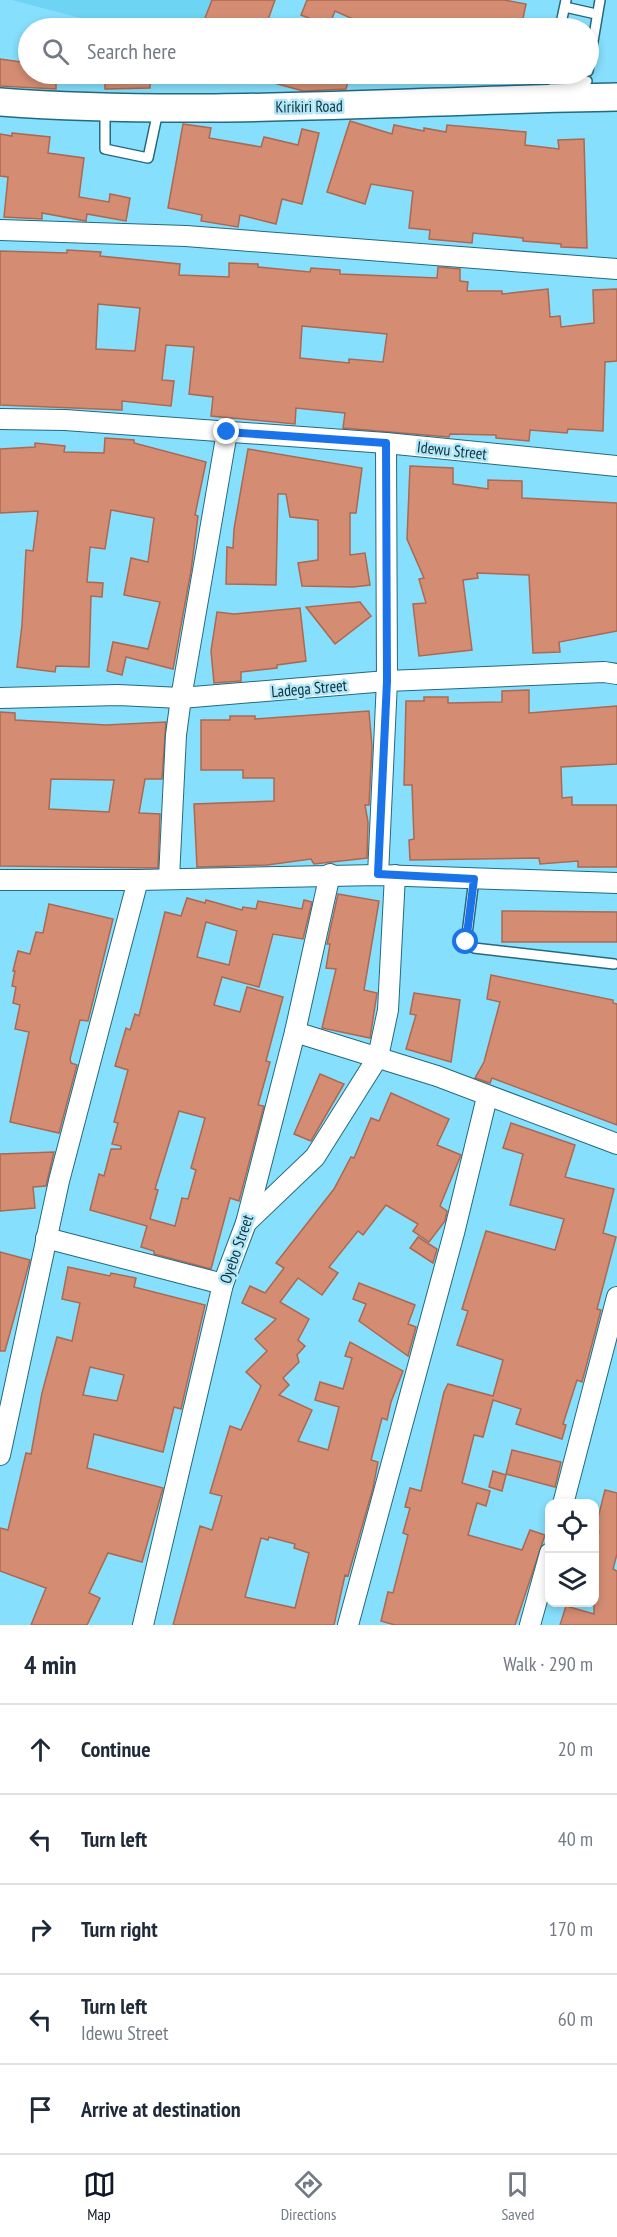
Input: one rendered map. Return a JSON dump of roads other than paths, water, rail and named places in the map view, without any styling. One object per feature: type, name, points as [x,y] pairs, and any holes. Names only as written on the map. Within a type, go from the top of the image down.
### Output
[{"type":"main road","name":"Kirikiri Road","points":[[0,102],[105,106],[321,107],[549,84]]},
{"type":"main road","name":"Kirikiri Road","points":[[593,84],[617,97]]},
{"type":"street","points":[[0,230],[186,236],[617,269]]},
{"type":"street","name":"Idewu Street","points":[[0,419],[65,420],[386,443],[617,466]]},
{"type":"street","points":[[169,878],[176,735],[227,432]]},
{"type":"street","points":[[246,1223],[315,1157],[378,1057],[388,1010],[386,443]]},
{"type":"street","name":"Ladega Street","points":[[0,698],[118,695],[181,698],[387,681],[604,672],[617,674]]},
{"type":"street","points":[[0,880],[138,880],[330,874],[617,883]]},
{"type":"street","name":"Oyebo Street","points":[[143,1625],[223,1284],[246,1223],[295,1032],[330,874]]},
{"type":"street","points":[[0,1455],[46,1238],[138,880]]},
{"type":"street","points":[[295,1032],[378,1057],[617,1144]]},
{"type":"street","points":[[348,1625],[451,1244],[487,1097]]},
{"type":"street","points":[[46,1238],[223,1284]]},
{"type":"street","points":[[564,1499],[617,1297]]},
{"type":"street","points":[[530,1625],[549,1553]]},
{"type":"lane","points":[[596,18],[600,0]]},
{"type":"lane","points":[[562,18],[566,3],[596,14]]},
{"type":"lane","points":[[105,106],[105,149],[148,158],[159,106]]},
{"type":"lane","points":[[474,879],[466,942],[474,948],[614,964]]}]
